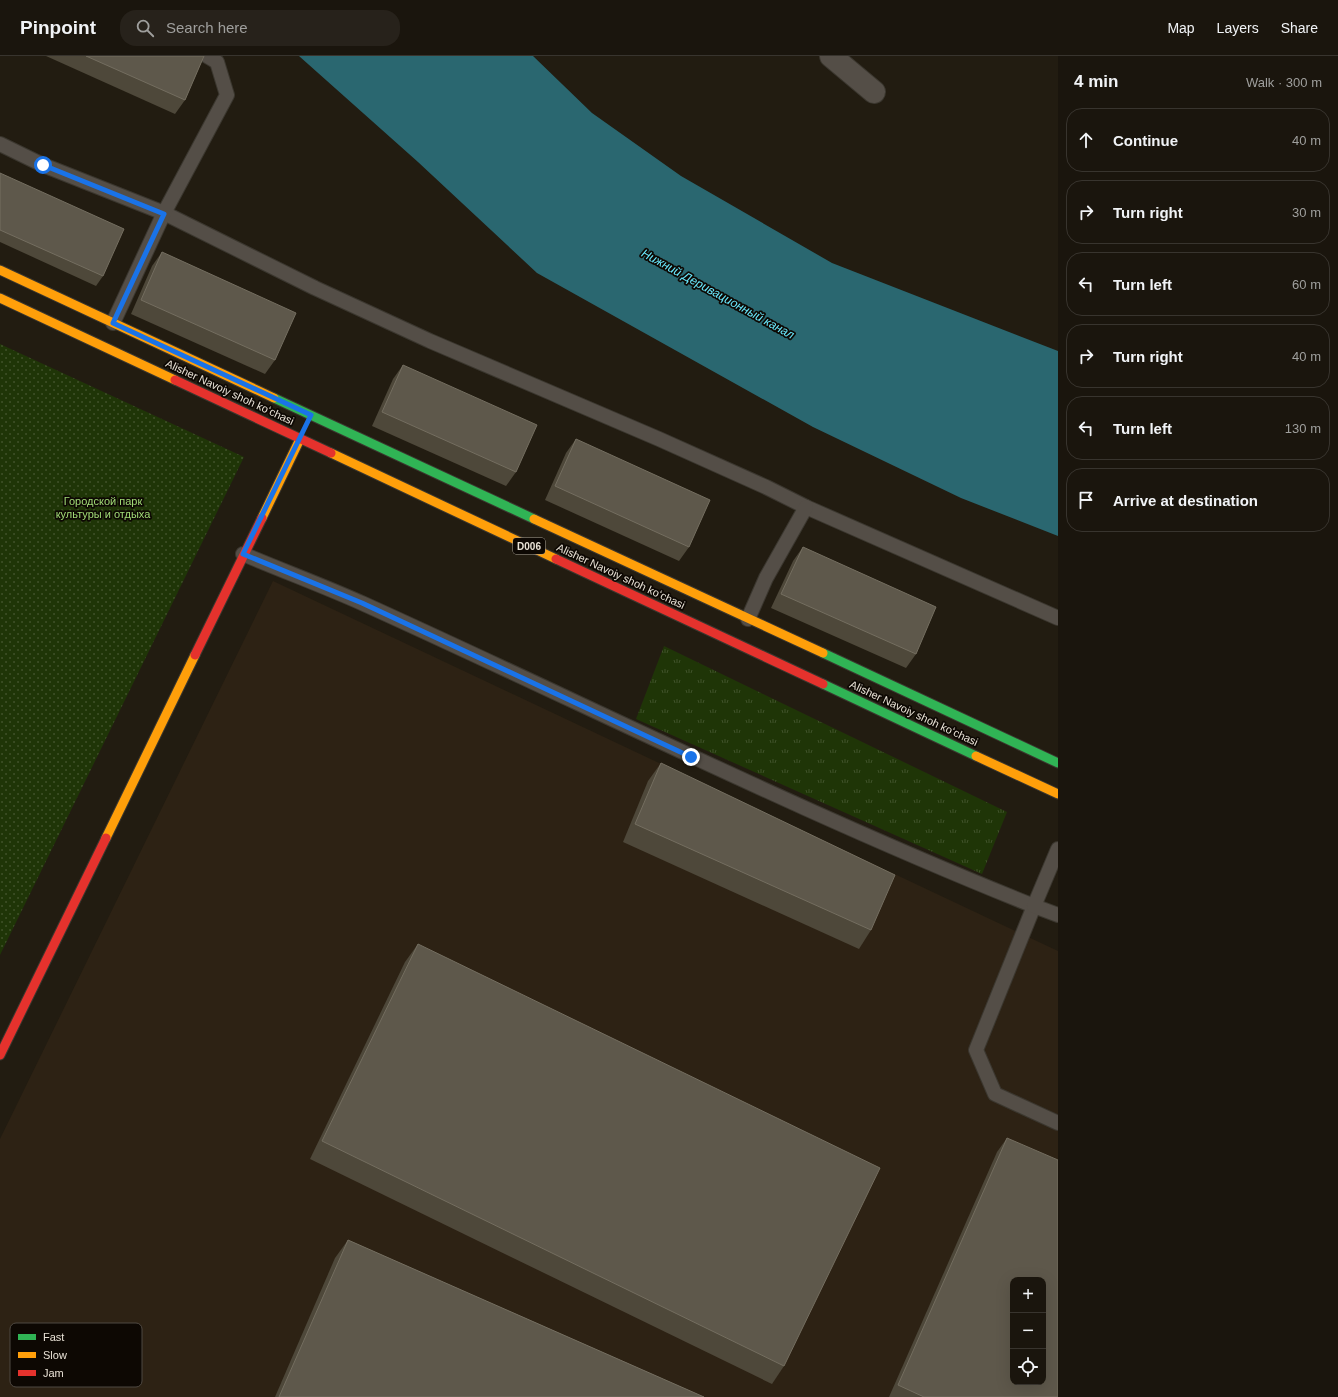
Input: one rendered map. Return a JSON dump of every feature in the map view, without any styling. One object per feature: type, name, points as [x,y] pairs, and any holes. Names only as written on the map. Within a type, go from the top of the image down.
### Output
[{"type":"main road","name":"Alisher Navoiy shoh koʻchasi","points":[[0,270],[310,418],[1058,763]]},
{"type":"main road","name":"Alisher Navoiy shoh koʻchasi","points":[[0,298],[302,436],[1058,794]]},
{"type":"main road","points":[[0,1055],[243,554],[302,436]]},
{"type":"street","points":[[831,56],[874,92]]},
{"type":"lane","points":[[113,323],[164,214],[227,95],[216,62],[207,56]]},
{"type":"lane","points":[[0,144],[43,165],[164,214],[430,341],[659,439],[766,487],[806,507],[1058,618]]},
{"type":"lane","points":[[748,620],[766,578],[806,507]]},
{"type":"lane","points":[[243,554],[362,603],[691,757],[976,883],[1058,916]]},
{"type":"lane","points":[[1058,849],[976,1050],[995,1094],[1058,1123]]},
{"type":"shaded area","points":[[273,581],[1058,951],[1058,1397],[0,1397],[0,1139]]},
{"type":"green space","name":"Городской парк культуры и отдыха","points":[[0,344],[244,457],[0,955]]},
{"type":"green space","points":[[664,646],[1007,812],[982,874],[636,719]]},
{"type":"water","name":"Нижний Деривационный канал","points":[[299,56],[533,56],[592,113],[681,176],[832,263],[1058,351],[1058,536],[961,498],[813,427],[537,273],[418,162]]},
{"type":"building","points":[[86,56],[204,56],[185,100]]},
{"type":"building","points":[[0,173],[124,229],[103,276],[0,230]]},
{"type":"building","points":[[162,252],[296,313],[275,360],[141,300]]},
{"type":"building","points":[[403,365],[537,425],[516,472],[382,412]]},
{"type":"building","points":[[576,439],[710,500],[689,547],[555,486]]},
{"type":"building","points":[[803,547],[936,607],[916,654],[781,594]]},
{"type":"building","points":[[661,763],[895,875],[871,930],[635,824]]},
{"type":"building","points":[[418,944],[880,1168],[784,1366],[322,1141]]},
{"type":"building","points":[[1007,1138],[1058,1160],[1058,1397],[924,1397],[898,1385]]},
{"type":"building","points":[[348,1240],[704,1397],[279,1397]]},
{"type":"traffic: fast","points":[[274,398],[534,519]]},
{"type":"traffic: fast","points":[[823,653],[1058,763]]},
{"type":"traffic: fast","points":[[823,684],[976,756]]},
{"type":"traffic: slow","points":[[0,270],[274,398]]},
{"type":"traffic: slow","points":[[0,298],[175,380]]},
{"type":"traffic: slow","points":[[262,518],[300,439]]},
{"type":"traffic: slow","points":[[331,453],[556,559]]},
{"type":"traffic: slow","points":[[534,519],[823,653]]},
{"type":"traffic: slow","points":[[106,838],[195,655]]},
{"type":"traffic: slow","points":[[976,756],[1058,794]]},
{"type":"traffic: jam","points":[[175,380],[331,453]]},
{"type":"traffic: jam","points":[[195,655],[262,518]]},
{"type":"traffic: jam","points":[[556,559],[823,684]]},
{"type":"traffic: jam","points":[[0,1055],[106,838]]},
{"type":"route","points":[[43,165],[164,214],[113,323],[311,415],[243,554],[362,603],[691,757]]}]
